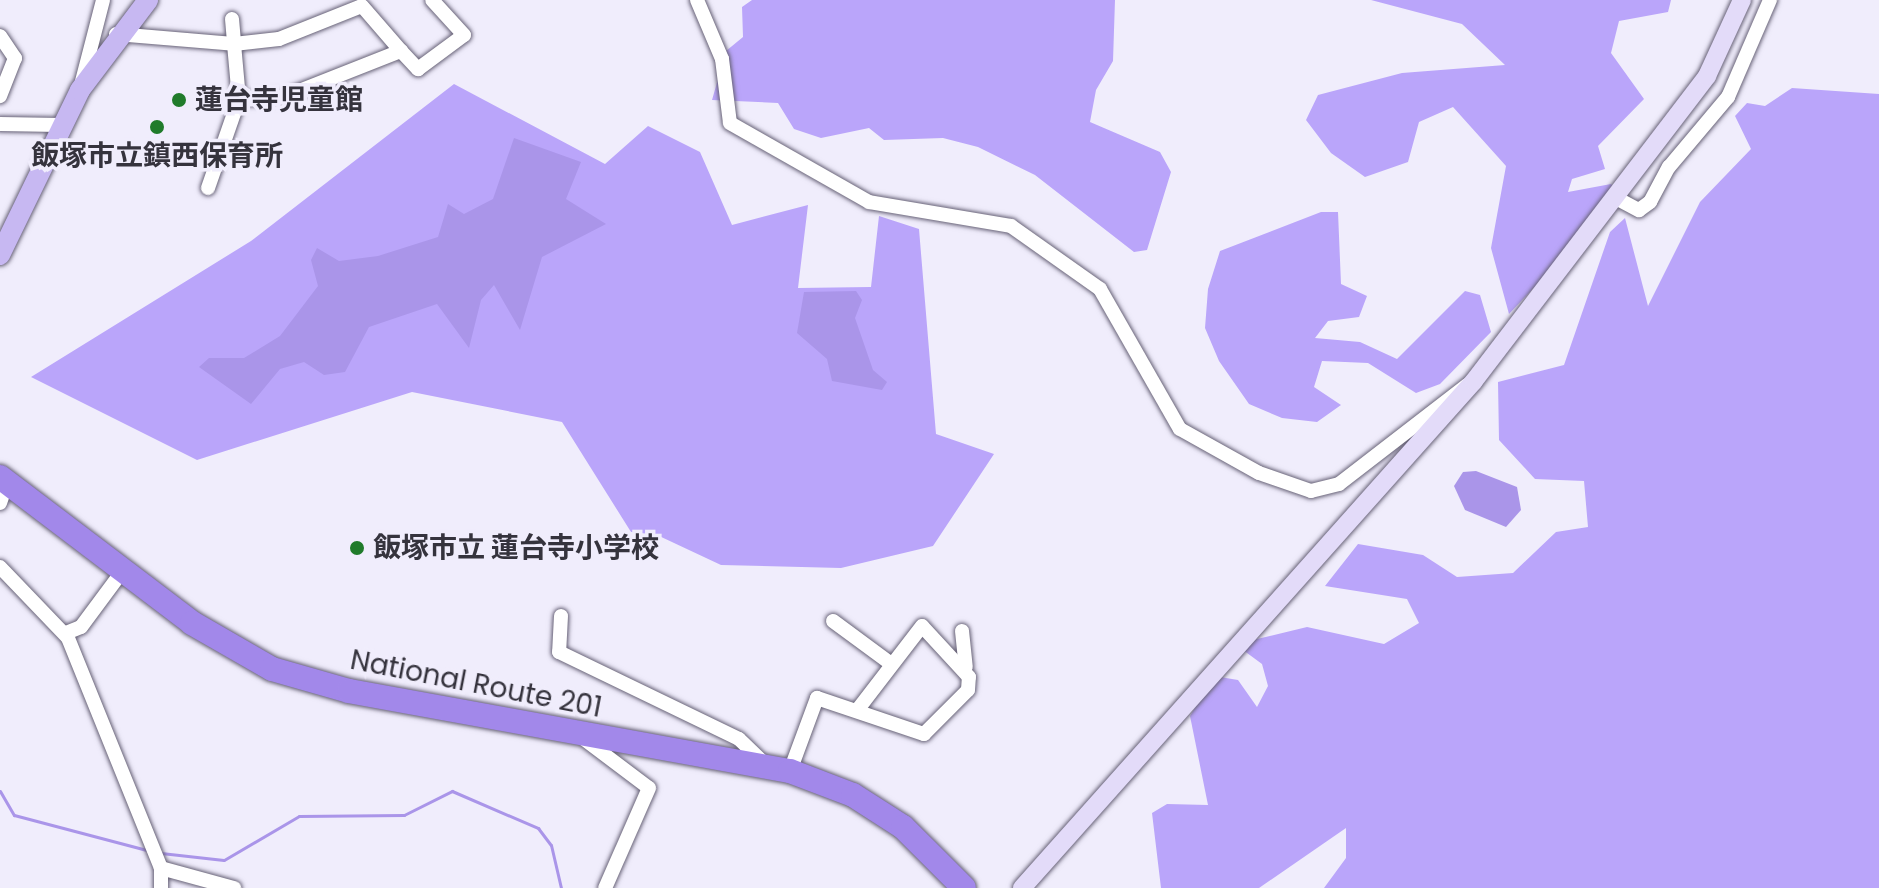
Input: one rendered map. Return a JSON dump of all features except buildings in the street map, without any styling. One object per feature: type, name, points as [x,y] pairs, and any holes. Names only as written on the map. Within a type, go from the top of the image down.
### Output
[{"type":"highway","name":"National Route 201","points":[[3,484],[124,569],[222,644],[272,669],[577,733],[778,768],[893,820],[964,888]]},
{"type":"main road","points":[[0,255],[60,125],[80,90],[116,34],[148,0]]},
{"type":"street","points":[[80,90],[103,0]]},
{"type":"street","points":[[116,34],[234,44],[279,39],[362,6],[418,69],[464,35],[432,0]]},
{"type":"street","points":[[697,0],[722,59],[730,123],[869,202],[1011,226],[1100,289],[1180,429],[1259,473],[1311,491],[1339,484],[1442,398],[1474,381]]},
{"type":"street","points":[[1022,888],[1474,381],[1707,76],[1742,0]]},
{"type":"street","points":[[1616,198],[1639,210],[1650,202],[1669,167],[1728,97],[1770,0]]},
{"type":"street","points":[[208,188],[239,99],[232,19]]},
{"type":"street","points":[[0,36],[15,58],[0,96]]},
{"type":"street","points":[[239,99],[323,86],[401,51]]},
{"type":"street","points":[[0,124],[60,125]]},
{"type":"street","points":[[0,567],[66,633],[161,868],[161,888]]},
{"type":"street","points":[[66,633],[81,627],[124,569]]},
{"type":"street","points":[[561,616],[559,652],[739,739],[778,768],[817,698],[858,709],[924,734],[968,690],[962,631]]},
{"type":"street","points":[[833,621],[890,663]]},
{"type":"street","points":[[858,709],[890,663],[922,626],[966,670]]},
{"type":"street","points":[[577,733],[649,788],[605,888]]},
{"type":"street","points":[[161,868],[234,888]]},
{"type":"shaded area","points":[[752,0],[1115,0],[1113,61],[1096,90],[1090,122],[1160,152],[1171,172],[1147,250],[1134,252],[1035,175],[978,147],[943,138],[884,140],[869,128],[821,138],[794,129],[778,103],[712,100],[726,51],[743,37],[742,7]]},
{"type":"shaded area","points":[[1371,0],[1671,0],[1668,12],[1619,21],[1611,53],[1644,99],[1598,146],[1605,169],[1572,179],[1568,192],[1611,184],[1622,195],[1509,314],[1491,248],[1506,166],[1453,107],[1419,122],[1408,162],[1365,177],[1331,153],[1306,120],[1318,95],[1402,73],[1505,65],[1462,24]]},
{"type":"shaded area","points":[[454,84],[605,164],[648,126],[700,152],[732,225],[808,205],[798,288],[871,287],[879,216],[919,229],[936,434],[994,454],[933,546],[841,568],[721,565],[657,535],[631,532],[562,422],[412,392],[197,460],[31,377],[251,241]]},
{"type":"shaded area","points":[[1792,88],[1879,94],[1879,888],[1324,888],[1346,858],[1346,828],[1259,888],[1161,888],[1152,813],[1167,804],[1208,805],[1190,716],[1214,676],[1238,680],[1257,707],[1268,686],[1262,664],[1243,650],[1253,640],[1307,627],[1384,644],[1419,623],[1407,599],[1325,586],[1358,544],[1423,555],[1457,577],[1513,573],[1556,532],[1588,527],[1584,481],[1535,479],[1499,440],[1498,382],[1564,365],[1610,232],[1625,218],[1648,306],[1700,202],[1751,149],[1735,116],[1747,103],[1765,106]]},
{"type":"shaded area","points":[[514,138],[581,162],[566,199],[606,224],[542,257],[520,330],[494,285],[481,300],[469,348],[437,304],[369,327],[345,372],[324,375],[304,362],[280,369],[251,404],[199,367],[209,358],[244,358],[280,336],[318,286],[311,260],[317,248],[339,261],[378,256],[438,237],[448,204],[464,214],[493,199]]},
{"type":"shaded area","points":[[1321,212],[1338,212],[1341,284],[1367,296],[1359,317],[1328,321],[1315,338],[1360,342],[1397,359],[1465,291],[1480,295],[1491,332],[1440,384],[1416,393],[1368,363],[1322,361],[1314,387],[1341,405],[1317,422],[1282,418],[1249,404],[1219,361],[1205,328],[1208,289],[1220,251]]},
{"type":"shaded area","points":[[856,291],[862,300],[855,318],[873,370],[887,382],[882,390],[832,381],[827,359],[797,333],[804,292]]},
{"type":"shaded area","points":[[1476,471],[1517,487],[1521,510],[1506,527],[1465,510],[1454,486],[1463,472]]},
{"type":"waterway","points":[[0,791],[14,815],[150,851]]},
{"type":"waterway","points":[[161,853],[224,860],[299,816],[404,815],[452,791],[538,828],[551,845],[561,888]]},
{"type":"place","name":"蓮台寺児童館","points":[[179,100]]},
{"type":"place","name":"飯塚市立鎮西保育所","points":[[157,127]]},
{"type":"place","name":"飯塚市立 蓮台寺小学校","points":[[357,548]]}]
